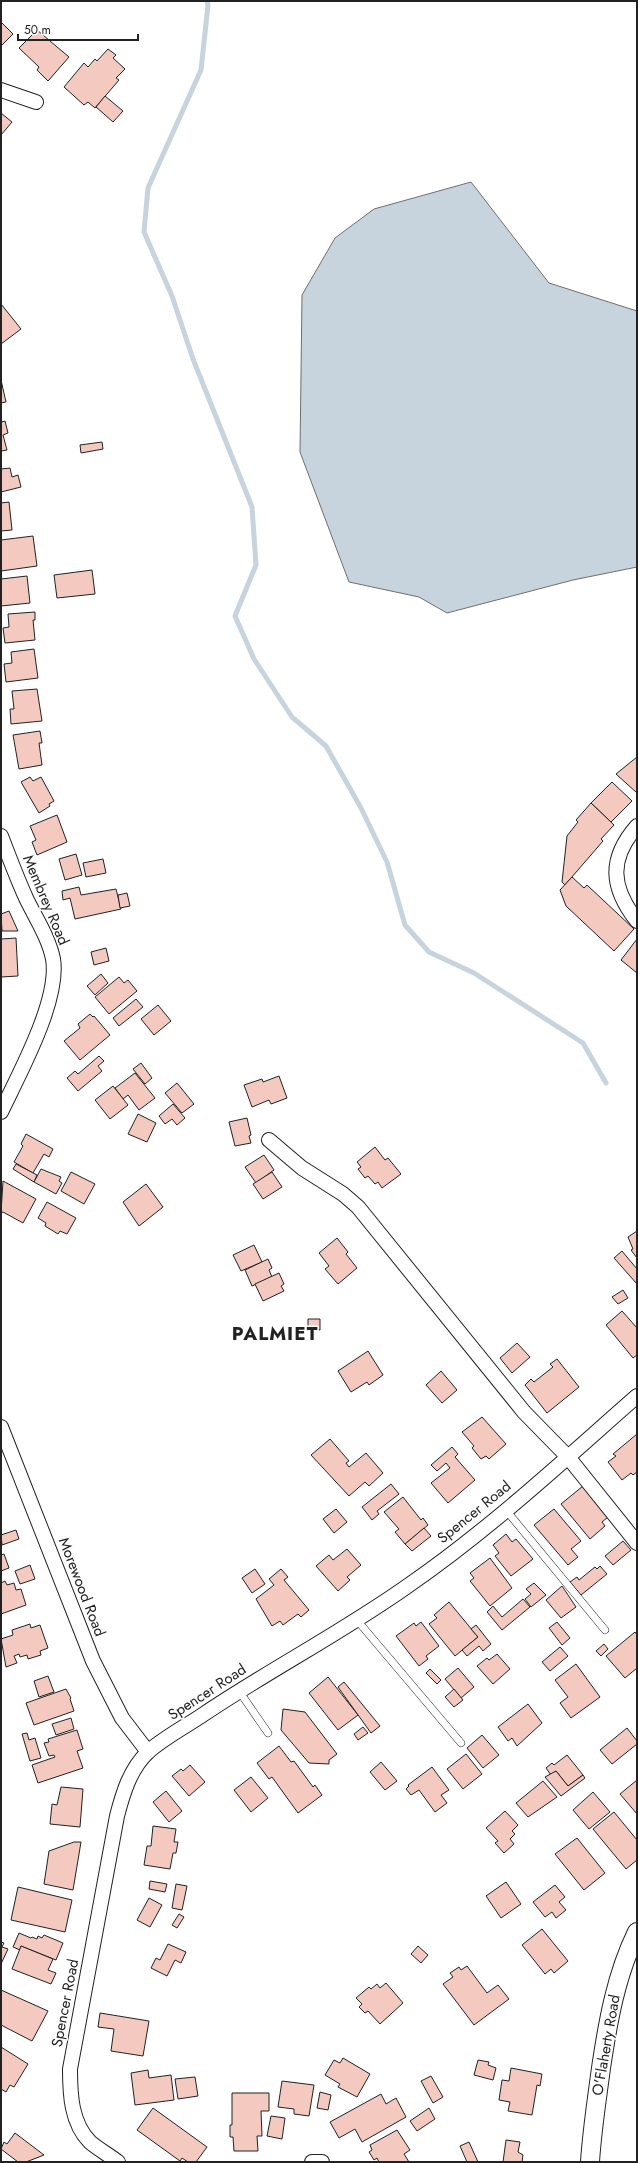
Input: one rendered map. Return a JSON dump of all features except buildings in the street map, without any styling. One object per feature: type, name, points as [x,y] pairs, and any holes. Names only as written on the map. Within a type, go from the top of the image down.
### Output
[{"type":"street","points":[[1,90],[36,102]]},
{"type":"street","points":[[637,826],[620,851],[615,866],[617,884],[624,905],[637,921]]},
{"type":"street","name":"Membrey Road","points":[[1,836],[25,896],[46,939],[53,958],[54,973],[49,1003],[26,1059],[1,1112]]},
{"type":"street","points":[[269,1140],[302,1168],[343,1194],[358,1207],[524,1412],[568,1456],[637,1542]]},
{"type":"street","name":"Spencer Road","points":[[118,2162],[90,2141],[81,2128],[75,2115],[70,2092],[70,2069],[117,1816],[124,1791],[133,1771],[148,1752],[239,1691],[409,1585],[505,1509],[637,1396]]},
{"type":"street","name":"Morewood Road","points":[[1,1426],[93,1661],[122,1718],[148,1752]]},
{"type":"street","name":"O'Flaherty Road","points":[[590,2162],[592,2130],[614,1997],[620,1970],[637,1932]]},
{"type":"street","points":[[312,2162],[322,2162]]},
{"type":"lane","points":[[505,1509],[605,1630]]},
{"type":"lane","points":[[356,1619],[461,1743]]},
{"type":"lane","points":[[239,1691],[268,1733]]},
{"type":"shaded area","points":[[471,182],[549,283],[637,311],[637,567],[573,580],[447,613],[419,597],[349,582],[300,452],[302,295],[335,238],[374,209]]},
{"type":"waterway","points":[[207,1],[208,5],[201,70],[148,188],[144,232],[172,296],[193,359],[252,507],[256,565],[235,616],[254,659],[292,717],[326,746],[361,808],[387,862],[405,925],[429,952],[474,973],[583,1043],[606,1083]]},
{"type":"district","name":"PALMIET","points":[[275,1333]]}]
